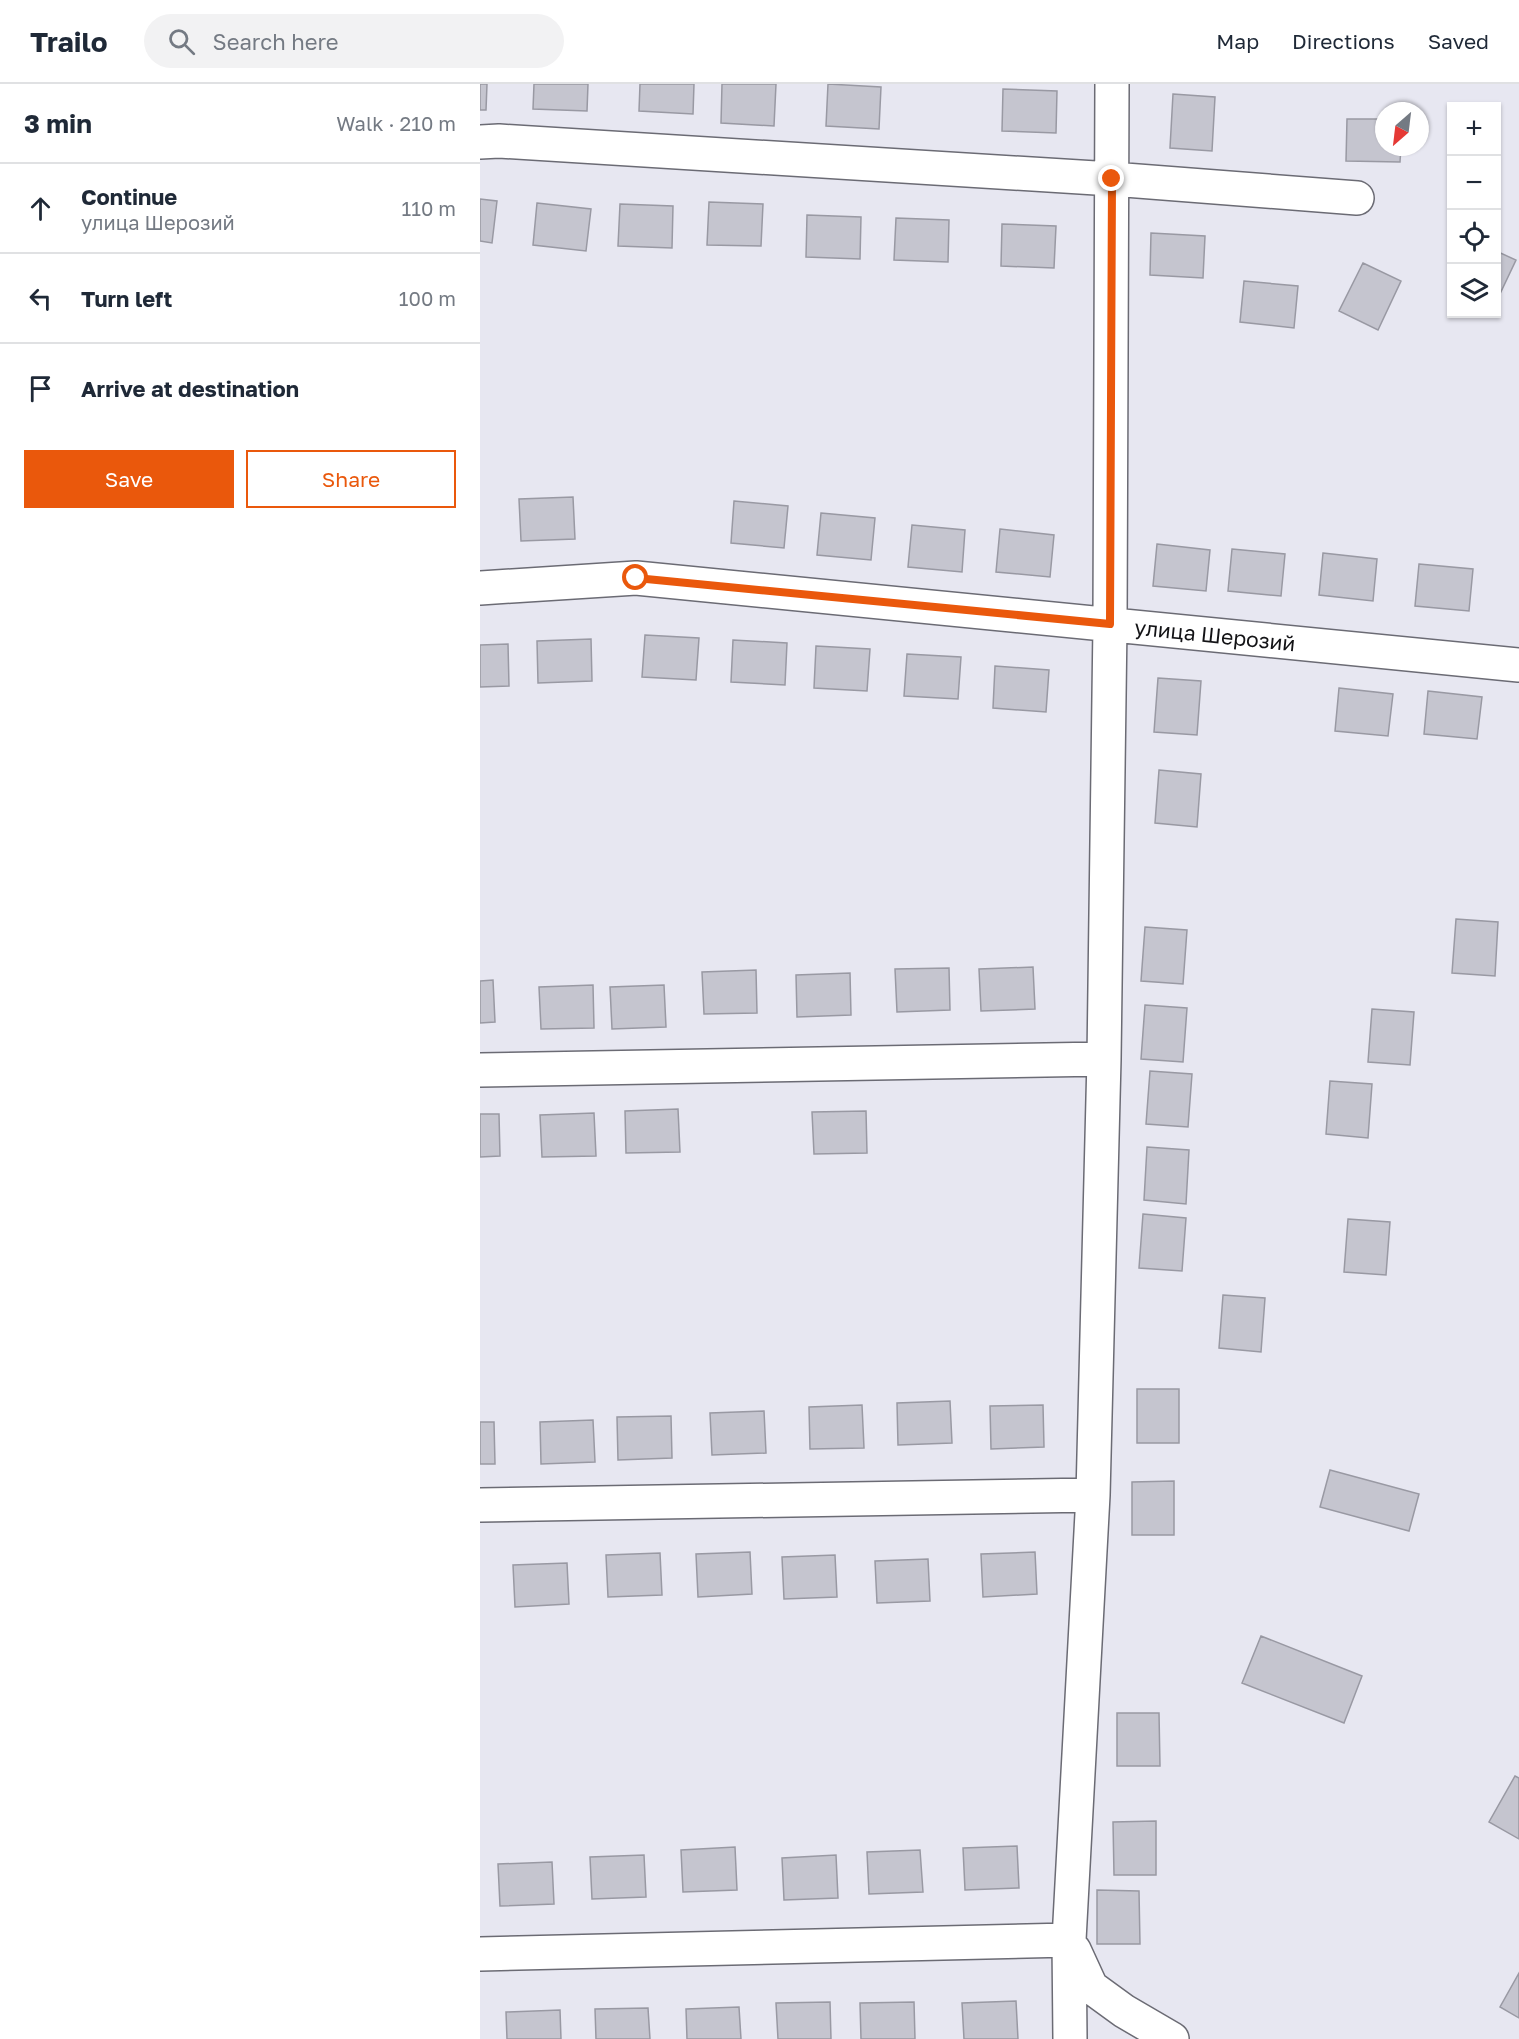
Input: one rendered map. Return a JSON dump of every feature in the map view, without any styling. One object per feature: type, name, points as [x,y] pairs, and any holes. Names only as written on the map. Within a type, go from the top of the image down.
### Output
[{"type":"street","points":[[1070,2039],[1069,1940],[1093,1496],[1104,1059],[1110,624],[1112,84]]},
{"type":"street","points":[[480,142],[499,141],[1112,179],[1357,198]]},
{"type":"street","name":"улица Шерозий","points":[[480,588],[636,578],[1519,665]]},
{"type":"street","points":[[480,1070],[1104,1059]]},
{"type":"street","points":[[480,1505],[1093,1496]]},
{"type":"street","points":[[480,1954],[1069,1940]]},
{"type":"street","points":[[1069,1940],[1091,1988],[1124,2012],[1172,2039]]},
{"type":"building","points":[[480,84],[487,84],[486,110],[480,110]]},
{"type":"building","points":[[534,84],[588,84],[587,111],[533,109]]},
{"type":"building","points":[[640,84],[694,84],[693,114],[639,111]]},
{"type":"building","points":[[722,84],[776,84],[774,126],[721,123]]},
{"type":"building","points":[[828,84],[881,87],[879,129],[826,126]]},
{"type":"building","points":[[1003,89],[1057,91],[1056,133],[1002,131]]},
{"type":"building","points":[[1173,94],[1215,97],[1212,151],[1170,148]]},
{"type":"building","points":[[1347,119],[1375,119],[1375,156],[1400,156],[1400,162],[1346,161]]},
{"type":"building","points":[[480,199],[497,201],[492,243],[480,241]]},
{"type":"building","points":[[709,202],[763,204],[761,246],[707,245]]},
{"type":"building","points":[[537,203],[591,209],[586,251],[533,245]]},
{"type":"building","points":[[620,204],[673,206],[672,248],[618,246]]},
{"type":"building","points":[[807,215],[861,217],[860,259],[806,257]]},
{"type":"building","points":[[896,218],[949,220],[948,262],[894,260]]},
{"type":"building","points":[[1002,224],[1056,226],[1054,268],[1001,266]]},
{"type":"building","points":[[1151,233],[1205,236],[1203,278],[1150,275]]},
{"type":"building","points":[[1501,253],[1516,260],[1501,292]]},
{"type":"building","points":[[1363,263],[1401,281],[1378,330],[1339,311]]},
{"type":"building","points":[[1244,281],[1298,286],[1294,328],[1240,322]]},
{"type":"building","points":[[573,497],[575,539],[521,541],[519,499]]},
{"type":"building","points":[[734,501],[788,506],[784,548],[731,543]]},
{"type":"building","points":[[821,513],[875,518],[871,560],[817,555]]},
{"type":"building","points":[[912,525],[965,530],[962,572],[908,567]]},
{"type":"building","points":[[1000,529],[1054,535],[1050,577],[996,572]]},
{"type":"building","points":[[1157,544],[1210,550],[1206,591],[1153,586]]},
{"type":"building","points":[[1232,549],[1285,554],[1281,596],[1228,591]]},
{"type":"building","points":[[1323,553],[1377,559],[1373,601],[1319,595]]},
{"type":"building","points":[[1419,564],[1473,569],[1469,611],[1415,606]]},
{"type":"building","points":[[645,635],[699,638],[696,680],[642,677]]},
{"type":"building","points":[[591,639],[592,681],[538,683],[537,641]]},
{"type":"building","points":[[733,640],[787,643],[785,685],[731,682]]},
{"type":"building","points":[[508,644],[509,686],[480,687],[480,645]]},
{"type":"building","points":[[816,646],[870,649],[867,691],[814,688]]},
{"type":"building","points":[[907,654],[961,657],[958,699],[904,696]]},
{"type":"building","points":[[995,666],[1049,670],[1046,712],[993,708]]},
{"type":"building","points":[[1158,678],[1201,681],[1197,735],[1154,732]]},
{"type":"building","points":[[1339,688],[1393,694],[1388,736],[1335,731]]},
{"type":"building","points":[[1428,691],[1482,697],[1477,739],[1424,734]]},
{"type":"building","points":[[1159,770],[1201,774],[1197,827],[1155,823]]},
{"type":"building","points":[[1456,919],[1498,922],[1495,976],[1452,973]]},
{"type":"building","points":[[1145,927],[1187,930],[1183,984],[1141,981]]},
{"type":"building","points":[[1033,967],[1035,1009],[981,1011],[979,969]]},
{"type":"building","points":[[949,968],[950,1010],[897,1012],[895,969]]},
{"type":"building","points":[[756,970],[757,1013],[704,1014],[702,972]]},
{"type":"building","points":[[850,973],[851,1015],[797,1017],[796,975]]},
{"type":"building","points":[[493,980],[495,1022],[480,1023],[480,981]]},
{"type":"building","points":[[593,985],[594,1028],[541,1029],[539,987]]},
{"type":"building","points":[[664,985],[666,1027],[612,1029],[610,987]]},
{"type":"building","points":[[1145,1005],[1187,1008],[1183,1062],[1141,1059]]},
{"type":"building","points":[[1372,1009],[1414,1012],[1410,1065],[1368,1062]]},
{"type":"building","points":[[1150,1071],[1192,1074],[1188,1127],[1146,1124]]},
{"type":"building","points":[[1330,1081],[1372,1084],[1368,1138],[1326,1134]]},
{"type":"building","points":[[678,1109],[680,1152],[626,1153],[625,1111]]},
{"type":"building","points":[[866,1111],[867,1153],[814,1154],[812,1112]]},
{"type":"building","points":[[594,1113],[596,1156],[542,1157],[540,1115]]},
{"type":"building","points":[[480,1114],[499,1114],[500,1156],[480,1157]]},
{"type":"building","points":[[1147,1147],[1189,1150],[1186,1204],[1144,1200]]},
{"type":"building","points":[[1143,1214],[1186,1218],[1182,1271],[1139,1268]]},
{"type":"building","points":[[1348,1219],[1390,1222],[1386,1275],[1344,1272]]},
{"type":"building","points":[[1223,1295],[1265,1298],[1261,1352],[1219,1348]]},
{"type":"building","points":[[1137,1389],[1179,1389],[1179,1443],[1137,1443]]},
{"type":"building","points":[[950,1401],[952,1443],[898,1445],[897,1403]]},
{"type":"building","points":[[862,1405],[864,1448],[810,1449],[809,1407]]},
{"type":"building","points":[[1043,1405],[1044,1447],[991,1449],[990,1406]]},
{"type":"building","points":[[764,1411],[766,1453],[712,1455],[710,1413]]},
{"type":"building","points":[[671,1416],[672,1458],[618,1460],[617,1417]]},
{"type":"building","points":[[593,1420],[595,1462],[541,1464],[540,1422]]},
{"type":"building","points":[[480,1422],[494,1422],[495,1464],[480,1464]]},
{"type":"building","points":[[1330,1470],[1419,1494],[1409,1531],[1320,1507]]},
{"type":"building","points":[[1174,1481],[1174,1535],[1132,1535],[1132,1482]]},
{"type":"building","points":[[750,1552],[752,1594],[698,1597],[696,1554]]},
{"type":"building","points":[[1035,1552],[1037,1594],[983,1597],[981,1554]]},
{"type":"building","points":[[660,1553],[662,1595],[608,1597],[606,1555]]},
{"type":"building","points":[[835,1555],[837,1597],[784,1599],[782,1557]]},
{"type":"building","points":[[928,1559],[930,1601],[877,1603],[875,1561]]},
{"type":"building","points":[[567,1563],[569,1604],[515,1607],[513,1565]]},
{"type":"building","points":[[1261,1636],[1362,1676],[1344,1723],[1242,1683]]},
{"type":"building","points":[[1117,1713],[1159,1713],[1160,1766],[1117,1766]]},
{"type":"building","points":[[1515,1776],[1519,1778],[1519,1839],[1489,1822]]},
{"type":"building","points":[[1156,1821],[1156,1875],[1114,1875],[1113,1822]]},
{"type":"building","points":[[1017,1846],[1019,1888],[965,1890],[963,1848]]},
{"type":"building","points":[[735,1847],[737,1890],[683,1892],[681,1850]]},
{"type":"building","points":[[920,1850],[923,1892],[869,1894],[867,1852]]},
{"type":"building","points":[[644,1855],[646,1897],[592,1899],[590,1857]]},
{"type":"building","points":[[836,1855],[838,1898],[784,1900],[782,1858]]},
{"type":"building","points":[[552,1862],[554,1904],[500,1906],[498,1864]]},
{"type":"building","points":[[1097,1890],[1139,1891],[1140,1944],[1097,1944]]},
{"type":"building","points":[[1519,1973],[1519,2018],[1500,2007]]},
{"type":"building","points":[[1016,2001],[1018,2039],[964,2039],[962,2003]]},
{"type":"building","points":[[830,2002],[831,2039],[778,2039],[776,2003]]},
{"type":"building","points":[[914,2002],[915,2039],[861,2039],[860,2003]]},
{"type":"building","points":[[739,2007],[741,2039],[687,2039],[686,2009]]},
{"type":"building","points":[[648,2008],[650,2039],[596,2039],[595,2009]]},
{"type":"building","points":[[560,2010],[561,2039],[507,2039],[506,2012]]},
{"type":"route","points":[[636,578],[1110,624],[1112,179]]}]
